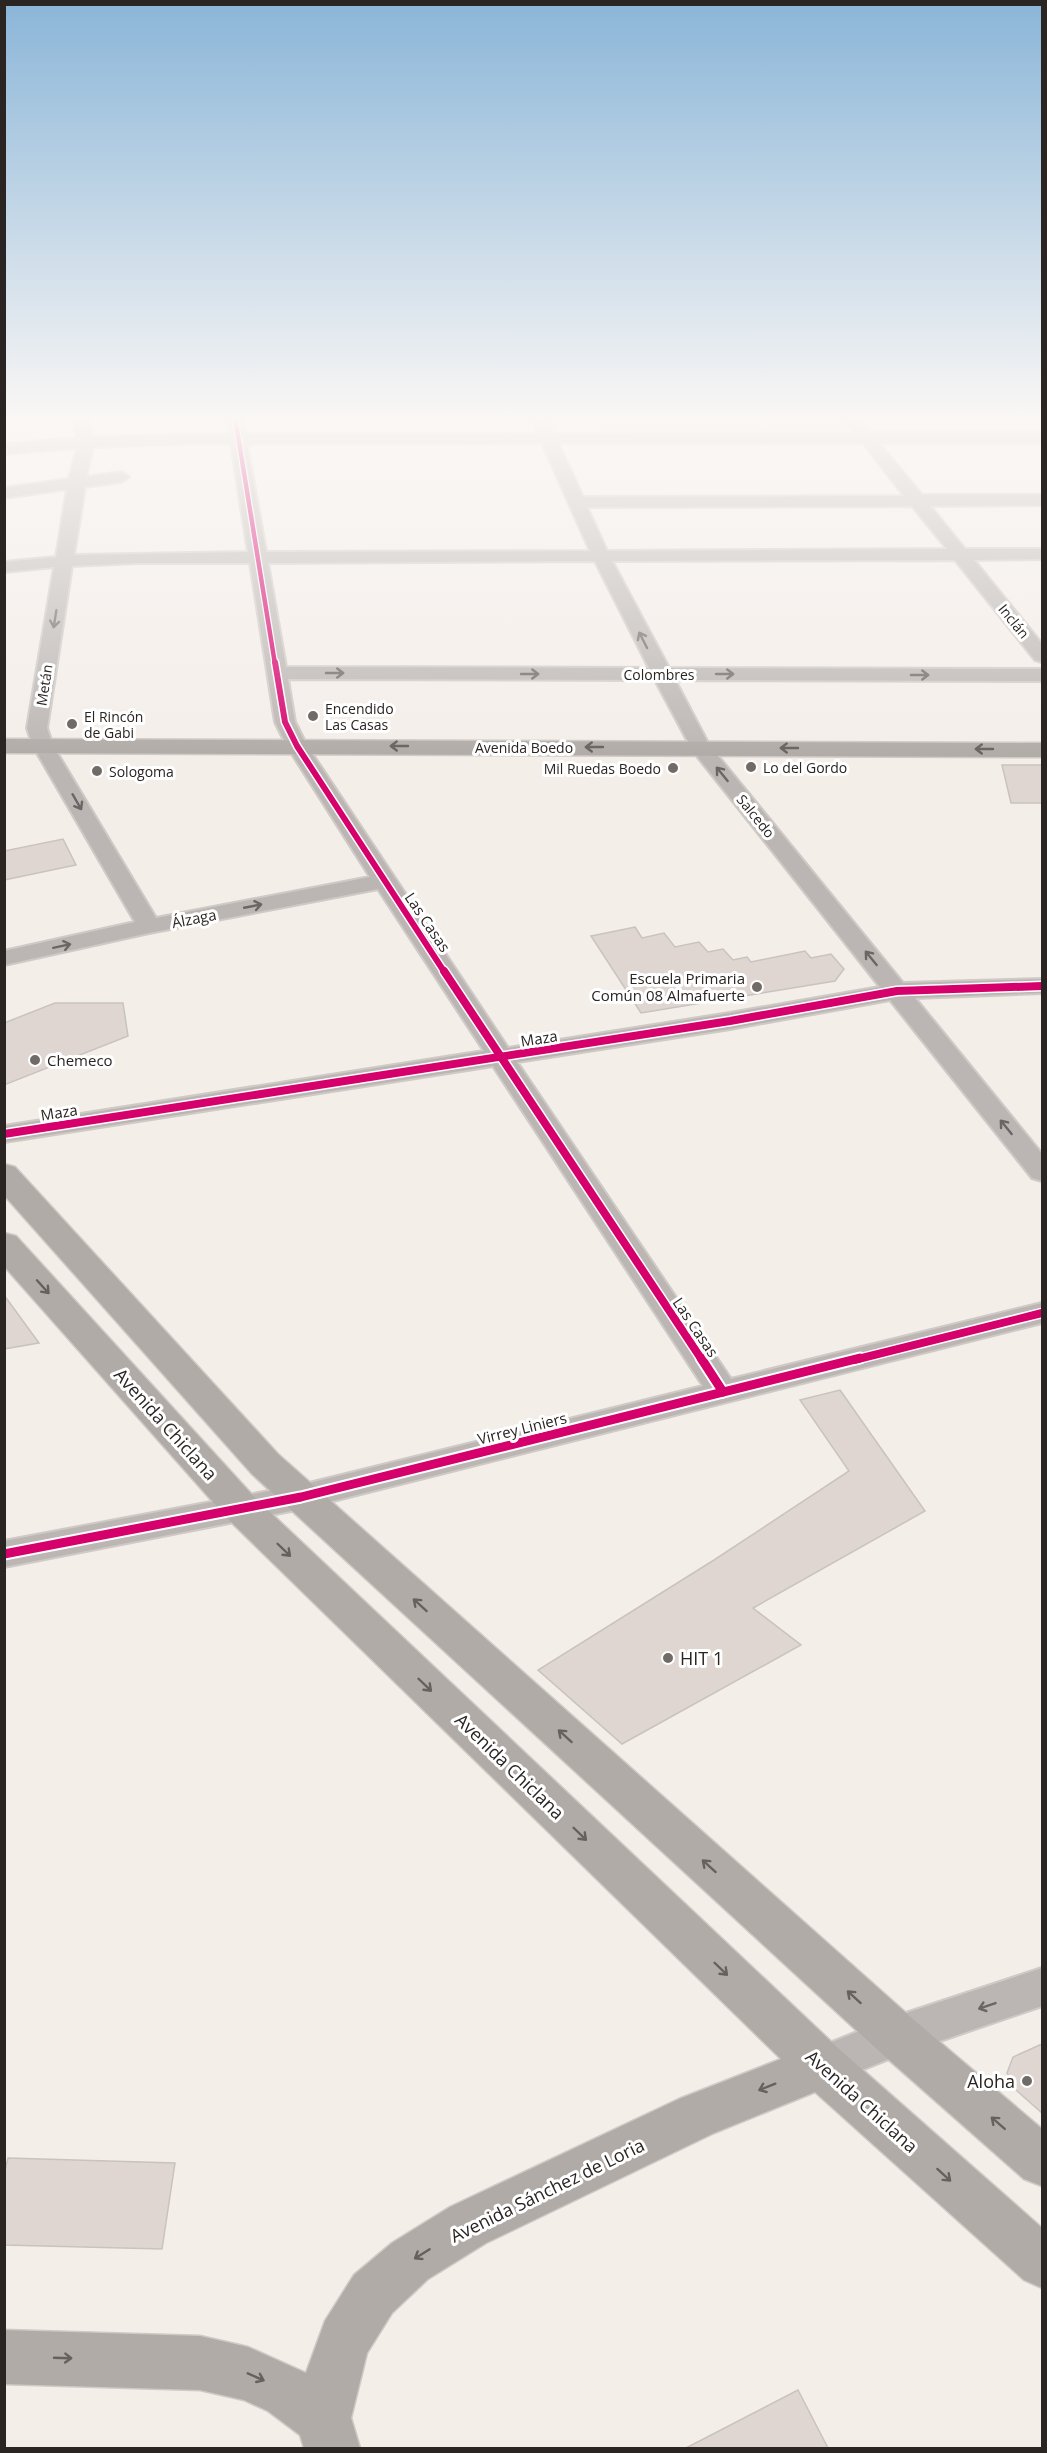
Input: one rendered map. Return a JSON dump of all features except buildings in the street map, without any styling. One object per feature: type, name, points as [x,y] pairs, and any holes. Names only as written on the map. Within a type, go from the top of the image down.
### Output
[{"type":"main road","name":"Avenida Boedo","points":[[4,746],[1042,750]]},
{"type":"main road","points":[[4,1174],[265,1464],[897,2036],[1042,2161]]},
{"type":"main road","name":"Avenida Chiclana","points":[[4,1244],[242,1509],[822,2066],[1042,2262]]},
{"type":"main road","name":"Avenida Sánchez de Loria","points":[[328,2433],[331,2380],[344,2340],[373,2294],[410,2261],[468,2225],[698,2116],[822,2066]]},
{"type":"main road","name":"Avenida Sánchez de Loria","points":[[4,2357],[200,2363],[248,2374],[287,2392],[328,2433]]},
{"type":"street","name":"Metán","points":[[69,531],[37,728],[43,746],[150,926]]},
{"type":"street","name":"Las Casas","points":[[253,531],[285,722],[297,746],[723,1392]]},
{"type":"street","name":"Salcedo","points":[[589,531],[660,674],[700,747],[1042,1172]]},
{"type":"street","name":"Inclán","points":[[942,531],[1042,656]]},
{"type":"street","points":[[4,567],[65,561],[257,557],[1042,554]]},
{"type":"street","name":"Colombres","points":[[276,673],[1042,675]]},
{"type":"street","name":"Álzaga","points":[[4,958],[150,926],[384,880]]},
{"type":"street","name":"Maza","points":[[4,1134],[501,1057],[819,1006],[897,991],[1042,986]]},
{"type":"street","name":"Virrey Liniers","points":[[4,1554],[301,1497],[1042,1313]]},
{"type":"street","name":"Avenida Sánchez de Loria","points":[[822,2066],[897,2036],[1042,1987]]},
{"type":"cycle path","points":[[254,531],[285,722],[297,746],[723,1392]]},
{"type":"cycle path","points":[[4,1134],[730,1021],[897,991],[1042,986]]},
{"type":"cycle path","points":[[4,1554],[301,1497],[1042,1313]]},
{"type":"place","name":"Encendido Las Casas","points":[[313,716]]},
{"type":"place","name":"El Rincón de Gabi","points":[[72,724]]},
{"type":"place","name":"Lo del Gordo","points":[[751,767]]},
{"type":"place","name":"Mil Ruedas Boedo","points":[[673,768]]},
{"type":"place","name":"Sologoma","points":[[97,771]]},
{"type":"place","name":"Escuela Primaria Común 08 Almafuerte","points":[[757,987]]},
{"type":"place","name":"Chemeco","points":[[35,1060]]},
{"type":"place","name":"HIT 1","points":[[668,1658]]},
{"type":"place","name":"Aloha","points":[[1027,2081]]}]
